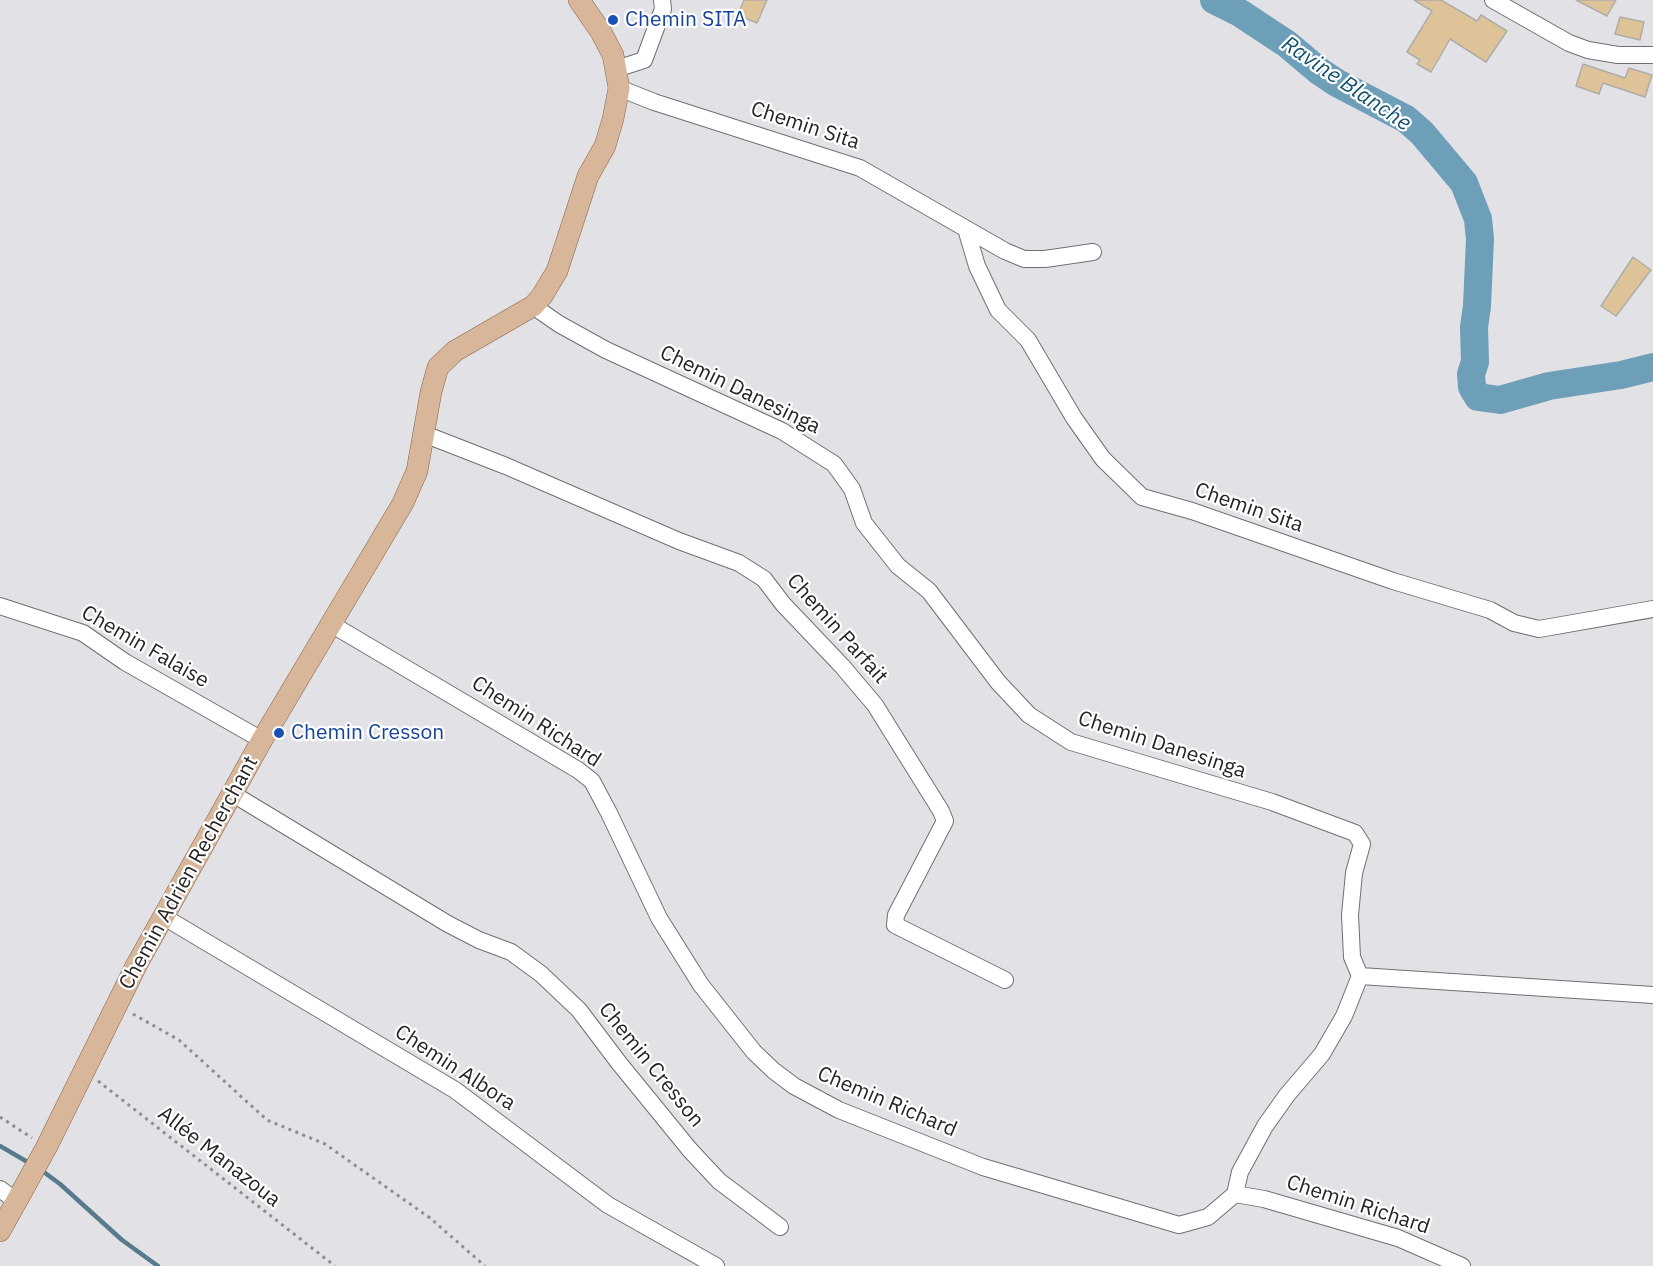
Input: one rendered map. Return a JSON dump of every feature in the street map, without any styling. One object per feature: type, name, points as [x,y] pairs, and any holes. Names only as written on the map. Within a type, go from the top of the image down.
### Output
[{"type":"main road","points":[[579,0],[601,32],[613,55],[618,78]]},
{"type":"main road","name":"Chemin Adrien Recherchant","points":[[0,1231],[13,1193],[46,1148],[137,964],[262,740],[403,503],[417,471],[431,392],[438,367],[455,351],[533,306],[557,271],[588,176],[605,146],[614,119],[618,78]]},
{"type":"street","points":[[618,78],[644,60],[663,9],[662,0]]},
{"type":"street","points":[[1493,0],[1569,44],[1587,50],[1618,55],[1653,55]]},
{"type":"street","name":"Chemin Sita","points":[[618,78],[654,102],[853,165],[1005,251],[1024,259],[1045,259],[1093,252]]},
{"type":"street","name":"Chemin Sita","points":[[966,229],[977,266],[998,310],[1029,340],[1074,418],[1103,459],[1142,497],[1192,511],[1393,581],[1490,610],[1514,624],[1539,629],[1653,609]]},
{"type":"street","name":"Chemin Danesinga","points":[[533,306],[559,324],[606,350],[782,431],[834,464],[852,489],[864,523],[898,566],[929,591],[998,682],[1029,715],[1071,742],[1272,802],[1354,833],[1362,844],[1354,873],[1350,915],[1352,957],[1360,976]]},
{"type":"street","name":"Chemin Parfait","points":[[424,434],[506,466],[679,541],[738,563],[764,579],[783,604],[842,666],[875,705],[945,821],[896,915],[895,925],[1005,980]]},
{"type":"street","name":"Chemin Falaise","points":[[0,606],[83,633],[125,663],[262,740]]},
{"type":"street","name":"Chemin Richard","points":[[331,624],[578,770],[592,781],[658,918],[701,985],[754,1052],[794,1086],[839,1110],[983,1167],[1179,1225],[1208,1217],[1235,1194],[1263,1199],[1398,1238],[1462,1266]]},
{"type":"street","name":"Chemin Cresson","points":[[233,794],[448,924],[511,952],[541,974],[579,1010],[619,1064],[690,1150],[719,1181],[780,1227]]},
{"type":"street","name":"Chemin Albora","points":[[164,917],[455,1090],[608,1205],[716,1266]]},
{"type":"street","points":[[1235,1194],[1240,1172],[1265,1126],[1287,1095],[1322,1054],[1344,1016],[1360,976],[1653,995]]},
{"type":"path","points":[[117,1005],[179,1040],[267,1120],[325,1144],[430,1218],[485,1266]]},
{"type":"path","name":"Allée Manazoua","points":[[84,1071],[335,1266]]},
{"type":"path","points":[[0,1117],[46,1148]]},
{"type":"building","points":[[744,0],[767,0],[757,23],[738,15]]},
{"type":"building","points":[[1414,0],[1441,0],[1477,21],[1481,15],[1507,31],[1486,62],[1450,39],[1431,72],[1417,64],[1420,60],[1407,52],[1432,11]]},
{"type":"building","points":[[1576,0],[1616,0],[1607,16]]},
{"type":"building","points":[[1620,17],[1644,22],[1640,40],[1615,34]]},
{"type":"building","points":[[1583,64],[1625,78],[1629,68],[1652,75],[1645,97],[1603,83],[1599,94],[1576,86]]},
{"type":"building","points":[[1633,257],[1651,270],[1616,316],[1601,306]]},
{"type":"waterway","name":"Ravine Blanche","points":[[1214,0],[1240,13],[1287,44],[1337,83],[1406,119],[1422,133],[1464,183],[1478,219],[1480,239],[1474,327],[1475,362],[1471,374],[1472,387],[1478,397],[1500,400],[1549,386],[1621,375],[1653,367]]},
{"type":"waterway","points":[[0,1146],[31,1164]]},
{"type":"waterway","points":[[41,1170],[60,1184],[122,1240],[158,1266]]},
{"type":"place","name":"Chemin SITA","points":[[613,20]]},
{"type":"place","name":"Chemin Cresson","points":[[279,733]]}]
